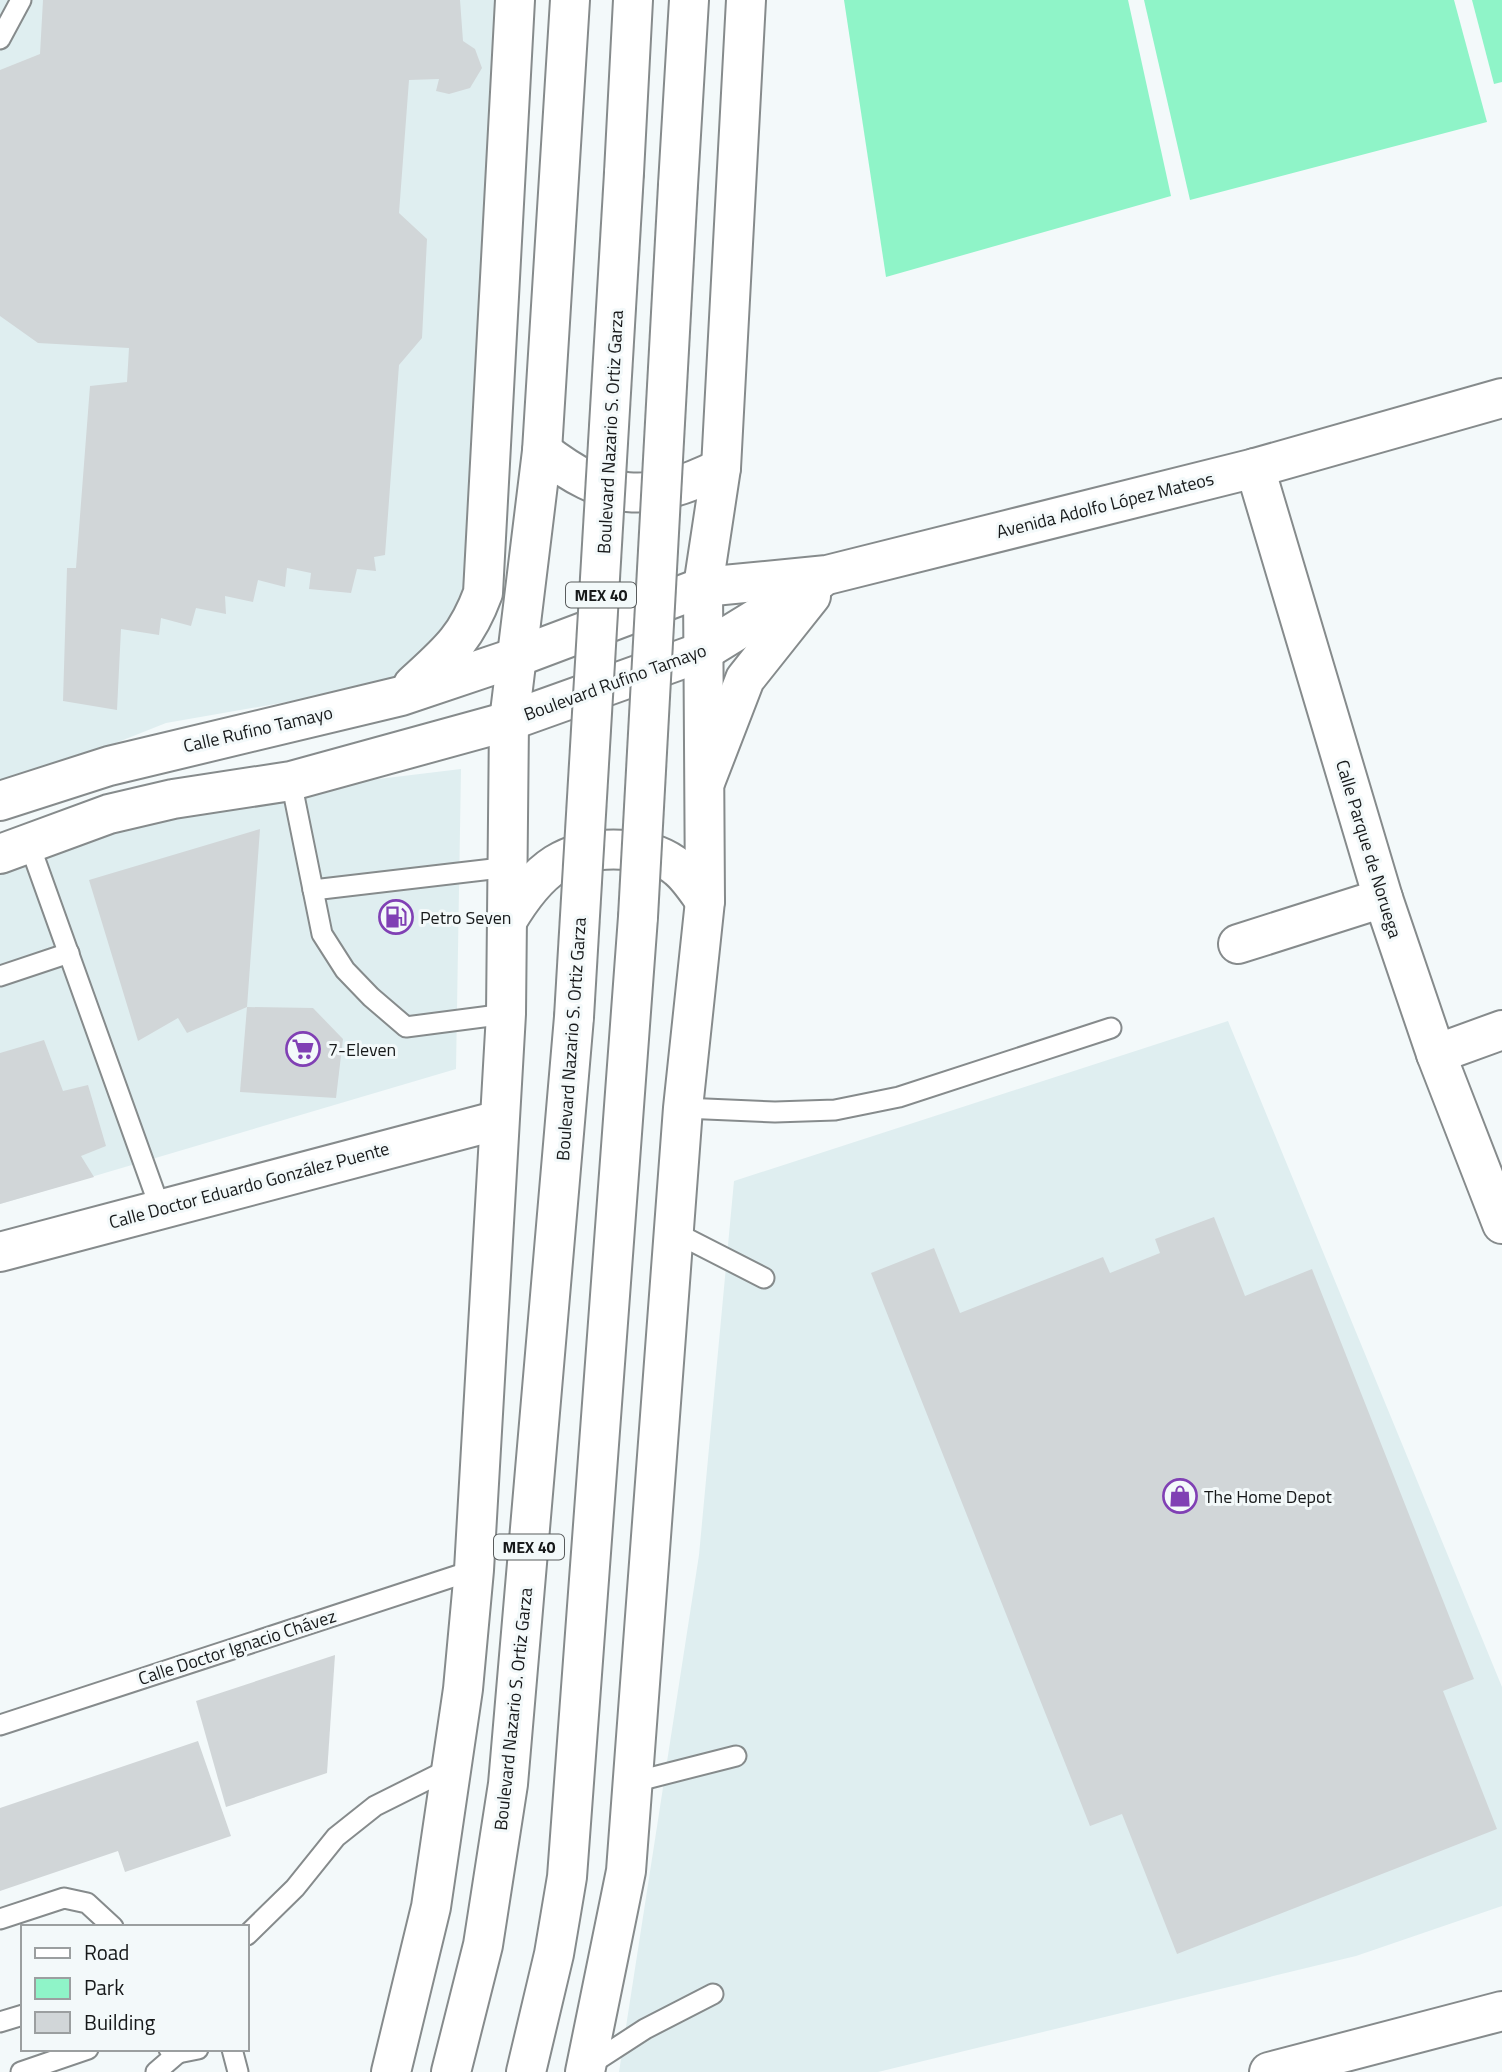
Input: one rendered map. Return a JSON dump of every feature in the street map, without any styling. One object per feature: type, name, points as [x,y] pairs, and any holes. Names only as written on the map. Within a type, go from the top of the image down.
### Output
[{"type":"main road","points":[[401,696],[458,644],[474,618],[483,593],[515,0]]},
{"type":"main road","points":[[391,2072],[431,1908],[452,1768],[474,1570],[506,1014],[510,867],[509,721],[542,450],[570,0]]},
{"type":"main road","name":"Boulevard Nazario S. Ortiz Garza","points":[[451,2072],[483,1945],[508,1784],[574,1017],[633,0]]},
{"type":"main road","name":"MEX 40","points":[[526,2072],[554,1954],[567,1877],[638,917],[689,0]]},
{"type":"main road","points":[[586,2069],[626,1871],[676,1233],[683,1108],[705,901],[703,586],[721,468],[747,0]]},
{"type":"main road","name":"Avenida Adolfo López Mateos","points":[[703,586],[827,575],[1255,468],[1502,398]]},
{"type":"main road","points":[[542,450],[573,475],[609,490],[621,492],[645,494],[688,484],[721,468]]},
{"type":"main road","name":"Calle Parque de Noruega","points":[[1255,468],[1383,898],[1436,1054],[1502,1224]]},
{"type":"main road","points":[[706,780],[746,679],[827,575]]},
{"type":"main road","name":"Boulevard Rufino Tamayo","points":[[509,721],[702,652],[827,575]]},
{"type":"main road","points":[[517,657],[703,586]]},
{"type":"main road","name":"Calle Rufino Tamayo","points":[[0,802],[109,766],[401,696],[517,657]]},
{"type":"main road","points":[[15,848],[109,814],[173,799],[290,781],[509,721]]},
{"type":"main road","points":[[507,921],[541,874],[567,856],[600,848],[648,852],[677,867],[705,901]]},
{"type":"main road","points":[[1238,944],[1383,898]]},
{"type":"main road","points":[[1436,1054],[1502,1030]]},
{"type":"main road","name":"Calle Doctor Eduardo González Puente","points":[[0,1252],[499,1120]]},
{"type":"main road","points":[[1269,2072],[1502,2011]]},
{"type":"lane","points":[[0,39],[21,0]]},
{"type":"lane","points":[[290,781],[322,934],[345,970],[406,1027],[506,1014]]},
{"type":"lane","points":[[15,848],[69,953],[160,1208]]},
{"type":"lane","points":[[313,890],[510,867]]},
{"type":"lane","points":[[0,976],[69,953]]},
{"type":"lane","points":[[683,1108],[775,1112],[835,1110],[899,1097],[1111,1028]]},
{"type":"lane","points":[[676,1233],[764,1278]]},
{"type":"lane","name":"Calle Doctor Ignacio Chávez","points":[[0,1725],[474,1570]]},
{"type":"lane","points":[[634,1782],[736,1756]]},
{"type":"lane","points":[[248,1934],[295,1888],[336,1837],[375,1806],[452,1768]]},
{"type":"lane","points":[[0,1919],[64,1898],[87,1903],[111,1925]]},
{"type":"lane","points":[[586,2069],[645,2029],[713,1994]]},
{"type":"lane","points":[[0,2022],[21,2016]]},
{"type":"lane","points":[[21,2072],[82,2051]]},
{"type":"lane","points":[[156,2072],[174,2051]]},
{"type":"lane","points":[[233,2051],[238,2072]]},
{"type":"shaded area","points":[[0,0],[506,0],[473,587],[445,637],[384,685],[166,723],[0,789]]},
{"type":"shaded area","points":[[461,769],[456,1069],[0,1204],[0,868],[145,807]]},
{"type":"shaded area","points":[[1228,1021],[1502,1687],[1502,1906],[1356,1956],[878,2072],[619,2072],[699,1555],[734,1181]]},
{"type":"green space","points":[[844,0],[1128,0],[1171,196],[886,277]]},
{"type":"green space","points":[[1144,0],[1454,0],[1487,122],[1190,200]]},
{"type":"green space","points":[[1472,0],[1502,0],[1502,82],[1494,84]]},
{"type":"building","points":[[43,0],[460,0],[463,41],[475,49],[482,68],[470,88],[449,94],[436,91],[439,79],[409,80],[399,213],[427,239],[422,338],[399,365],[385,555],[374,557],[376,571],[357,569],[351,593],[309,589],[311,573],[287,568],[285,587],[258,580],[253,602],[225,596],[226,614],[196,608],[191,626],[161,618],[159,635],[121,629],[117,710],[63,701],[67,568],[76,568],[90,386],[127,382],[129,348],[38,343],[0,316],[0,70],[40,54]]},
{"type":"building","points":[[260,829],[247,1007],[187,1033],[178,1018],[138,1041],[89,880]]},
{"type":"building","points":[[247,1007],[313,1008],[343,1039],[336,1098],[240,1092]]},
{"type":"building","points":[[44,1040],[63,1091],[88,1085],[106,1146],[81,1156],[94,1177],[0,1204],[0,1053]]},
{"type":"building","name":"The Home Depot","points":[[1214,1217],[1245,1296],[1312,1269],[1474,1679],[1443,1691],[1497,1829],[1177,1954],[1122,1814],[1090,1826],[871,1273],[934,1248],[960,1313],[1103,1257],[1110,1273],[1160,1253],[1155,1239]]},
{"type":"building","points":[[335,1655],[327,1773],[226,1807],[196,1701]]},
{"type":"building","points":[[198,1741],[231,1836],[125,1872],[118,1851],[0,1891],[0,1808]]},
{"type":"place","name":"Petro Seven","points":[[396,917]]},
{"type":"place","name":"7-Eleven","points":[[303,1049]]},
{"type":"place","name":"The Home Depot","points":[[1180,1496]]}]
